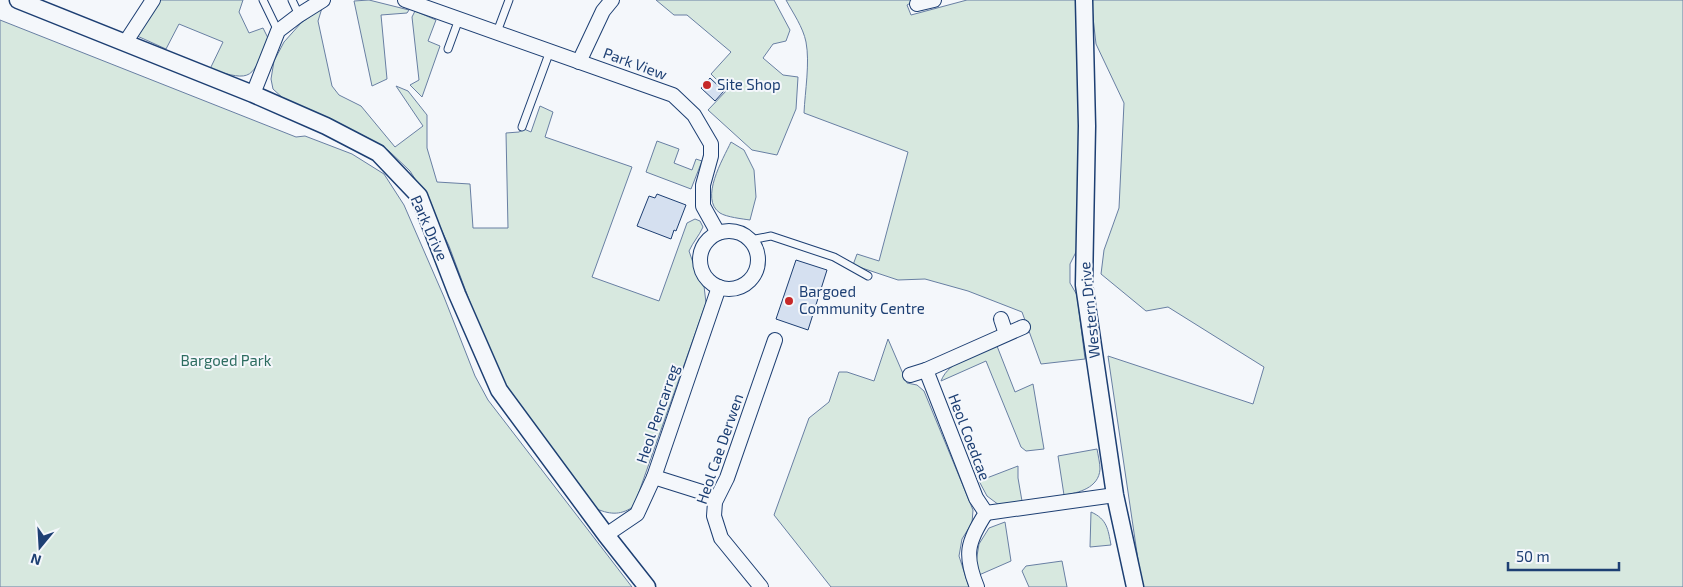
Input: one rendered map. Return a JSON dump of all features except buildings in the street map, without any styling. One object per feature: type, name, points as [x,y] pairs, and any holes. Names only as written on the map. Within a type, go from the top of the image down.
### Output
[{"type":"street","name":"Park Drive","points":[[18,0],[253,94],[326,126],[378,153],[419,196],[456,294],[499,390],[606,535],[647,587]]},
{"type":"street","points":[[125,43],[153,0]]},
{"type":"street","points":[[253,94],[278,31],[322,0]]},
{"type":"street","name":"Park View","points":[[405,0],[673,95],[694,114],[711,144],[711,156],[703,185],[703,206],[718,233]]},
{"type":"street","name":"Park View","points":[[579,62],[603,11],[612,0]]},
{"type":"street","points":[[917,4],[934,0]]},
{"type":"street","name":"Western Drive","points":[[1084,0],[1086,126],[1084,285],[1115,495],[1135,587]]},
{"type":"street","points":[[735,231],[743,234],[755,248],[758,257],[757,267],[754,276],[747,283],[729,289],[719,287],[710,282],[704,275],[700,266],[703,246],[709,238],[718,233],[735,231]]},
{"type":"street","name":"Heol Pencarreg","points":[[606,535],[637,514],[654,477],[719,287]]},
{"type":"street","points":[[1001,319],[1006,334]]},
{"type":"street","points":[[910,375],[926,370],[1023,327]]},
{"type":"street","name":"Heol Cae Derwen","points":[[761,587],[721,538],[714,516],[715,502],[727,478],[775,340]]},
{"type":"street","name":"Heol Coedcae","points":[[926,370],[976,498],[986,513]]},
{"type":"street","points":[[654,477],[708,494],[715,502]]},
{"type":"street","points":[[977,587],[971,571],[968,551],[977,527],[986,513],[1115,495]]},
{"type":"lane","points":[[263,0],[278,31]]},
{"type":"lane","points":[[292,0],[299,15]]},
{"type":"lane","points":[[497,32],[509,0]]},
{"type":"lane","points":[[448,49],[459,19]]},
{"type":"lane","points":[[522,127],[550,52]]},
{"type":"lane","points":[[750,240],[771,236],[834,256],[868,276]]},
{"type":"green space","points":[[158,0],[243,0],[239,12],[249,33],[263,28],[268,38],[254,69],[249,74],[235,76],[210,69],[223,42],[179,24],[166,49],[135,35]]},
{"type":"green space","points":[[369,0],[409,10],[407,13],[381,15],[387,79],[372,86],[354,1]]},
{"type":"green space","points":[[656,0],[774,0],[790,30],[786,41],[773,44],[763,58],[783,75],[798,77],[796,109],[777,155],[752,150],[708,110],[727,90],[711,74],[731,52],[687,15],[674,15]]},
{"type":"green space","points":[[786,0],[916,0],[907,5],[911,15],[967,0],[1076,0],[1080,58],[1077,250],[1070,264],[1070,283],[1077,295],[1085,359],[1041,364],[1022,312],[968,291],[925,279],[898,280],[853,265],[857,254],[879,261],[908,152],[804,113],[807,68],[806,42],[805,36]]},
{"type":"green space","points":[[1091,0],[1683,0],[1683,587],[1142,587],[1108,356],[1253,404],[1264,367],[1168,307],[1146,311],[1101,274],[1104,250],[1119,208],[1124,103],[1096,44]]},
{"type":"green space","points":[[322,8],[318,21],[332,86],[339,95],[361,106],[395,147],[423,126],[396,86],[408,91],[427,115],[427,148],[437,182],[470,184],[473,228],[508,228],[506,133],[519,132],[524,129],[531,132],[540,106],[553,112],[545,137],[632,167],[592,277],[659,301],[687,223],[695,219],[700,221],[703,227],[689,251],[698,277],[704,286],[706,303],[634,506],[630,509],[616,513],[597,509],[514,402],[495,369],[449,246],[424,193],[410,171],[389,151],[365,137],[285,100],[273,89],[271,79],[274,61],[284,42],[301,23]]},
{"type":"green space","points":[[415,11],[436,20],[428,41],[440,46],[422,97],[410,85],[419,80],[412,17]]},
{"type":"green space","name":"Bargoed Park","points":[[0,20],[296,137],[305,136],[352,154],[384,174],[404,205],[444,297],[475,376],[488,400],[632,587],[0,587]]},
{"type":"green space","points":[[657,141],[679,149],[674,163],[692,170],[696,159],[702,161],[691,189],[646,172]]},
{"type":"green space","points":[[731,142],[744,150],[754,170],[756,197],[750,220],[730,217],[720,213],[714,207],[712,189],[718,168]]},
{"type":"green space","points":[[888,339],[907,383],[917,385],[924,391],[973,510],[972,523],[962,539],[959,556],[969,587],[831,587],[774,515],[809,418],[829,402],[839,372],[847,372],[874,381]]},
{"type":"green space","points":[[997,346],[1015,392],[1033,384],[1044,449],[1026,451],[1021,447],[986,361],[941,381],[950,368],[957,363]]},
{"type":"green space","points":[[1097,449],[1100,469],[1096,481],[1081,491],[1064,495],[1058,456]]},
{"type":"green space","points":[[1018,466],[1022,501],[999,505],[987,496],[979,481]]},
{"type":"green space","points":[[1091,512],[1104,521],[1108,529],[1111,545],[1090,547]]},
{"type":"green space","points":[[1005,522],[1011,561],[979,575],[976,562],[979,544],[989,528]]},
{"type":"green space","points":[[1062,561],[1067,587],[1029,587],[1022,571],[1026,566]]},
{"type":"place","name":"Site Shop","points":[[707,85]]},
{"type":"place","name":"Bargoed Community Centre","points":[[789,301]]}]
